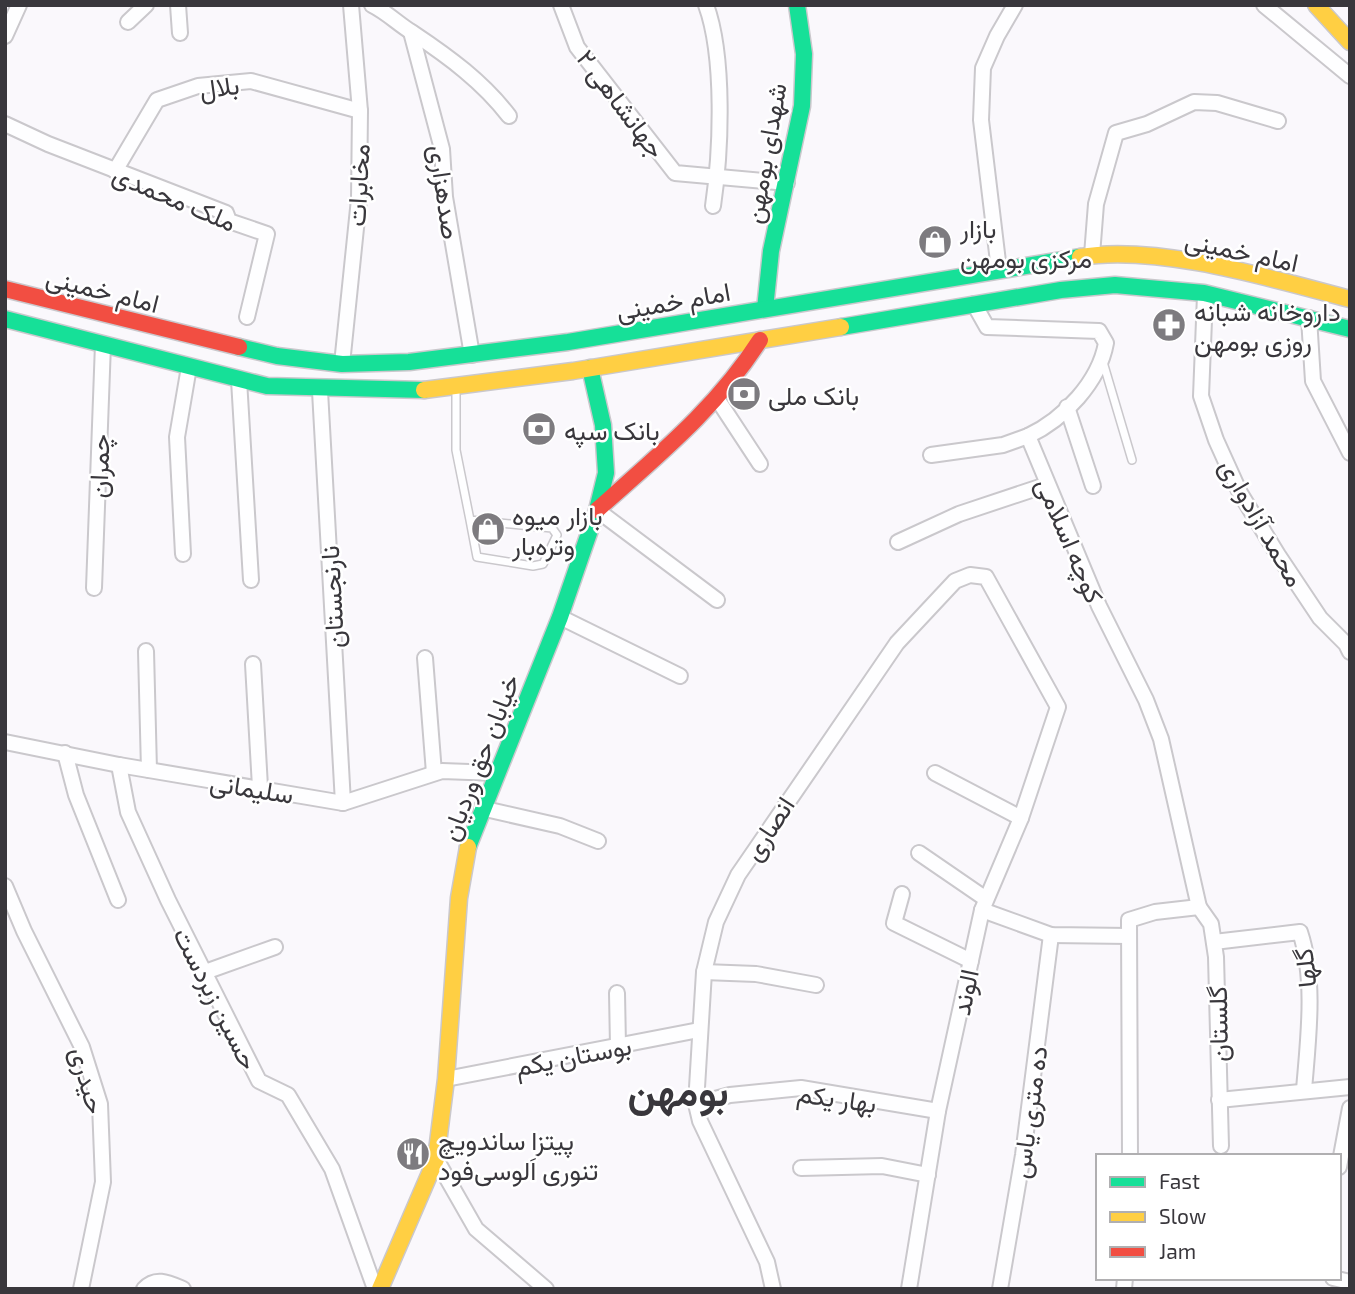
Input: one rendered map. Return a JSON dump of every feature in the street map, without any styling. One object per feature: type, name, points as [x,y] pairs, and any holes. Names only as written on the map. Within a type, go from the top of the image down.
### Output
[{"type":"main road","name":"شهدای بومهن","points":[[765,309],[771,251],[802,106],[804,54],[797,5]]},
{"type":"main road","points":[[1316,5],[1350,42]]},
{"type":"main road","name":"امام خمینی","points":[[5,289],[277,356],[342,364],[409,362],[472,355],[1092,256],[1171,260],[1266,278],[1350,299]]},
{"type":"main road","name":"امام خمینی","points":[[5,319],[267,386],[320,391],[411,392],[590,368],[974,304],[1116,285],[1205,296],[1350,329]]},
{"type":"main road","points":[[597,510],[718,400],[742,372],[760,340]]},
{"type":"main road","name":"خیابان حق وردیان","points":[[377,1289],[436,1159],[446,1079],[459,898],[466,852],[481,808],[560,617],[597,510],[606,473],[603,425],[590,368]]},
{"type":"street","points":[[5,36],[19,5]]},
{"type":"street","points":[[128,22],[146,5]]},
{"type":"street","points":[[178,5],[180,33]]},
{"type":"street","name":"مخابرات","points":[[342,364],[359,199],[360,111],[351,5]]},
{"type":"street","points":[[372,5],[389,13],[411,32],[431,43],[491,93],[509,116]]},
{"type":"street","name":"جهانشاهی ۲","points":[[561,5],[577,47],[675,173],[787,183]]},
{"type":"street","points":[[706,5],[715,46],[718,115],[717,177],[713,206]]},
{"type":"street","points":[[999,270],[981,120],[983,68],[1015,5]]},
{"type":"street","points":[[1264,5],[1350,76]]},
{"type":"street","name":"صدهزاری","points":[[411,32],[442,149],[445,197],[472,355]]},
{"type":"street","name":"بلال","points":[[115,170],[157,100],[198,86],[251,81],[360,111]]},
{"type":"street","points":[[1092,256],[1096,204],[1116,133],[1194,102],[1217,103],[1278,121]]},
{"type":"street","name":"ملک محمدی","points":[[5,124],[226,214],[229,221],[267,234],[247,317]]},
{"type":"street","name":"محمد آزادواری","points":[[1205,296],[1201,396],[1216,440],[1240,493],[1278,555],[1320,618],[1350,652]]},
{"type":"street","points":[[932,455],[1003,445],[1043,429],[1081,395],[1103,362],[1107,343],[1100,331],[987,327],[974,304]]},
{"type":"street","points":[[1309,318],[1313,381],[1350,453]]},
{"type":"street","name":"چمران","points":[[94,588],[103,344]]},
{"type":"street","points":[[183,554],[177,437],[189,367]]},
{"type":"street","points":[[239,380],[251,580]]},
{"type":"street","name":"نارنجستان","points":[[320,391],[343,803]]},
{"type":"street","points":[[718,400],[760,464]]},
{"type":"street","points":[[1067,407],[1093,486]]},
{"type":"street","name":"کوچه اسلامی","points":[[1028,436],[1046,485],[1161,739],[1199,907]]},
{"type":"street","points":[[898,542],[959,514],[1046,485]]},
{"type":"street","points":[[597,510],[717,600]]},
{"type":"street","name":"انصاری","points":[[774,1289],[767,1262],[696,1104],[704,972],[716,922],[738,875],[767,828],[897,643],[955,581],[970,575],[986,577],[1058,707]]},
{"type":"street","points":[[560,617],[680,676]]},
{"type":"street","points":[[146,651],[149,770]]},
{"type":"street","points":[[425,658],[434,774]]},
{"type":"street","points":[[253,664],[260,787]]},
{"type":"street","name":"الوند","points":[[909,1289],[938,1111],[984,905],[1021,818],[1058,707]]},
{"type":"street","name":"سلیمانی","points":[[5,741],[119,765],[343,803],[442,771],[496,773]]},
{"type":"street","points":[[65,753],[76,795],[118,900]]},
{"type":"street","name":"حسین زبردست","points":[[119,765],[128,811],[205,972],[259,1081],[288,1095],[332,1169],[377,1289]]},
{"type":"street","points":[[935,773],[1021,818]]},
{"type":"street","points":[[481,808],[560,826],[598,841]]},
{"type":"street","points":[[919,853],[984,905],[1051,935],[1129,936]]},
{"type":"street","name":"حیدری","points":[[5,886],[24,931],[82,1047],[100,1104],[103,1182],[81,1289]]},
{"type":"street","points":[[902,894],[894,923],[971,961]]},
{"type":"street","points":[[1130,1154],[1129,919],[1155,912],[1199,907]]},
{"type":"street","name":"گلستان","points":[[1199,907],[1212,924],[1214,942],[1222,1146]]},
{"type":"street","name":"گلها","points":[[1214,942],[1300,932],[1306,950],[1304,1090]]},
{"type":"street","name":"ده متری یاس","points":[[1000,1289],[1023,1155],[1051,935]]},
{"type":"street","points":[[205,972],[275,947]]},
{"type":"street","points":[[704,972],[756,974],[816,985]]},
{"type":"street","points":[[617,993],[618,1046]]},
{"type":"street","name":"بوستان یکم","points":[[446,1079],[699,1030]]},
{"type":"street","points":[[1219,1100],[1350,1087]]},
{"type":"street","name":"بهار یکم","points":[[696,1104],[730,1095],[802,1088],[938,1111]]},
{"type":"street","points":[[1341,1156],[1350,1108]]},
{"type":"street","points":[[436,1159],[476,1229],[546,1289]]},
{"type":"street","points":[[801,1168],[882,1166],[928,1175]]},
{"type":"street","points":[[144,1289],[149,1283],[162,1280],[183,1289]]},
{"type":"lane","points":[[1103,362],[1132,460]]},
{"type":"lane","points":[[456,386],[456,450],[477,557],[533,566],[543,564],[557,535],[552,528],[470,520]]},
{"type":"traffic: fast","points":[[765,309],[771,251],[802,106],[804,54],[797,5]]},
{"type":"traffic: fast","points":[[239,347],[277,356],[342,364],[409,362],[568,342],[1080,257]]},
{"type":"traffic: fast","points":[[841,327],[1061,290],[1115,285],[1204,293],[1350,329]]},
{"type":"traffic: fast","points":[[5,319],[267,386],[424,390]]},
{"type":"traffic: fast","points":[[468,847],[560,617],[597,510],[606,473],[603,425],[590,368]]},
{"type":"traffic: slow","points":[[1316,5],[1350,42]]},
{"type":"traffic: slow","points":[[1080,257],[1111,254],[1180,259],[1252,273],[1350,299]]},
{"type":"traffic: slow","points":[[424,390],[573,371],[841,327]]},
{"type":"traffic: slow","points":[[380,1289],[436,1159],[446,1079],[459,898],[468,847]]},
{"type":"traffic: jam","points":[[5,289],[239,347]]},
{"type":"traffic: jam","points":[[597,510],[705,410],[725,388],[760,340]]},
{"type":"place","name":"بازار مرکزی بومهن","points":[[935,242]]},
{"type":"place","name":"داروخانه شبانه روزی بومهن","points":[[1169,325]]},
{"type":"place","name":"بانک ملی","points":[[744,394]]},
{"type":"place","name":"بانک سپه","points":[[539,429]]},
{"type":"place","name":"بازار میوه وتره‌بار","points":[[488,529]]},
{"type":"place","name":"پیتزا ساندویچ تنوری اَلوسی‌‌فود","points":[[413,1154]]},
{"type":"district","name":"بومهن","points":[[678,1090]]}]
